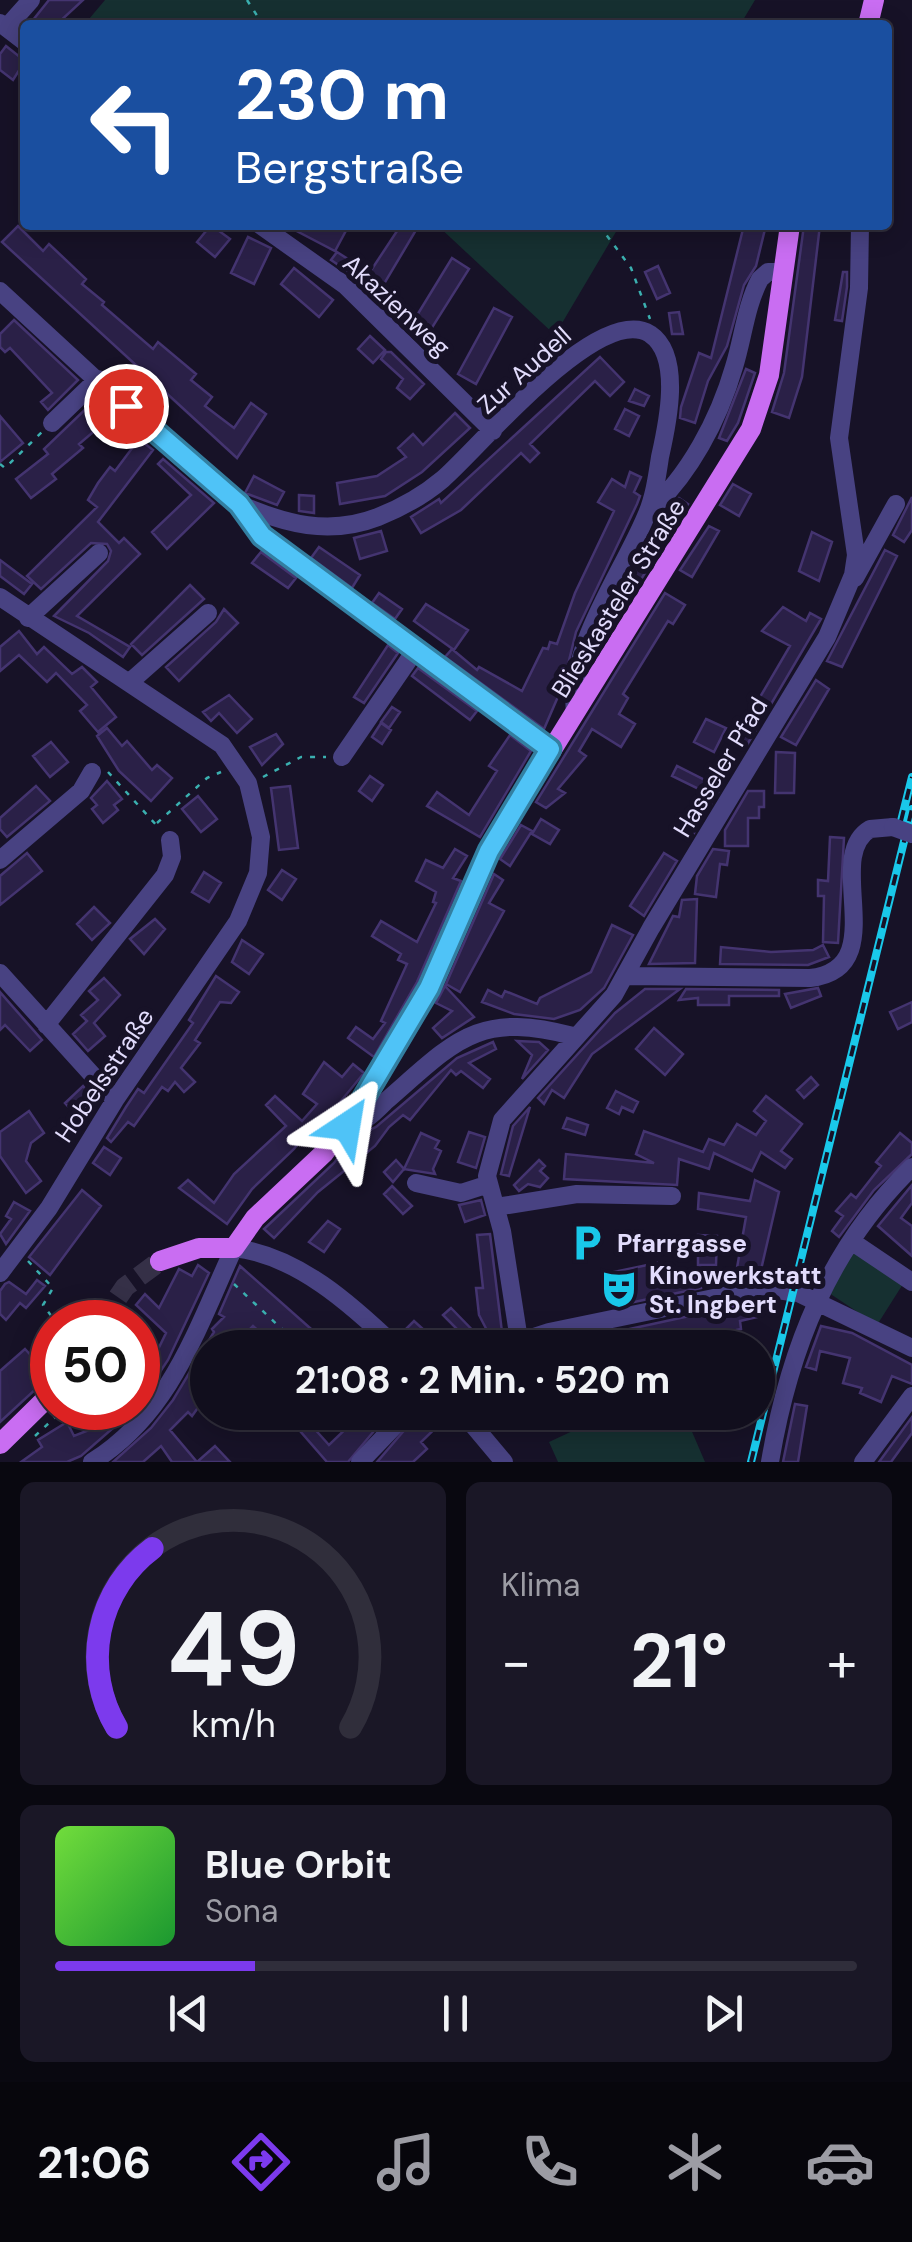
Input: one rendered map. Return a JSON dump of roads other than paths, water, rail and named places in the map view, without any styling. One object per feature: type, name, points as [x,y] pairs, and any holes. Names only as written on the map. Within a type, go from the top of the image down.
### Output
[{"type":"main road","name":"Blieskasteler Straße","points":[[234,1248],[254,1218],[347,1126],[429,988],[489,851],[751,429],[769,375],[789,230]]},
{"type":"main road","points":[[160,1261],[199,1248],[234,1248]]},
{"type":"main road","points":[[0,1444],[30,1414]]},
{"type":"street","points":[[3,25],[32,0]]},
{"type":"street","name":"Akazienweg","points":[[267,230],[346,286],[493,431]]},
{"type":"street","name":"Hasseler Pfad","points":[[489,1184],[488,1167],[502,1120],[628,976],[652,928],[827,636],[850,583],[856,555],[839,438],[859,288],[860,230]]},
{"type":"street","points":[[575,713],[574,687],[591,634],[648,512],[673,488],[704,438],[733,372],[760,278],[768,272],[782,272]]},
{"type":"street","points":[[0,292],[180,458],[239,504],[262,536],[550,749]]},
{"type":"street","name":"Zur Audell","points":[[239,504],[304,527],[351,525],[376,518],[440,482],[565,363],[598,339],[632,328],[656,340],[664,355],[668,399],[648,512]]},
{"type":"street","points":[[52,423],[98,379]]},
{"type":"street","name":"Hasseler Pfad","points":[[850,583],[861,572],[896,504]]},
{"type":"street","points":[[28,618],[99,553]]},
{"type":"street","points":[[0,597],[130,682],[208,613]]},
{"type":"street","points":[[342,757],[414,652]]},
{"type":"street","name":"Hobelsstraße","points":[[0,1273],[20,1251],[115,1100],[248,903],[258,873],[261,838],[248,784],[238,763],[199,726],[130,682]]},
{"type":"street","points":[[0,860],[80,791],[92,772]]},
{"type":"street","points":[[628,976],[810,978],[834,972],[850,951],[856,845],[870,829],[892,827],[912,834]]},
{"type":"street","points":[[46,1025],[165,875],[172,858],[170,840]]},
{"type":"street","points":[[0,973],[115,1100]]},
{"type":"street","points":[[347,1126],[363,1121],[452,1044],[473,1032],[515,1027],[574,1036]]},
{"type":"street","points":[[770,1462],[790,1368],[815,1300],[851,1242],[912,1167]]},
{"type":"street","points":[[416,1183],[461,1193],[489,1184],[508,1230],[517,1330]]},
{"type":"street","points":[[496,1207],[576,1194],[672,1196]]},
{"type":"street","points":[[851,1242],[912,1282]]},
{"type":"street","points":[[234,1248],[265,1253],[298,1269],[374,1330]]},
{"type":"street","name":"Blieskasteler Straße","points":[[92,1462],[124,1440],[167,1391],[234,1248]]},
{"type":"street","points":[[563,1330],[742,1290],[778,1288],[815,1300],[912,1348]]},
{"type":"street","points":[[863,1462],[912,1396]]},
{"type":"street","points":[[360,1462],[391,1430]]},
{"type":"street","points":[[477,1430],[504,1462]]},
{"type":"tunnel","points":[[116,1300],[125,1287],[160,1261]]},
{"type":"railway","points":[[901,821],[912,777]]},
{"type":"railway","points":[[751,1462],[912,809]]},
{"type":"place","name":"Pfarrgasse","points":[[587,1243]]},
{"type":"place","name":"Kinowerkstatt St. Ingbert","points":[[619,1289]]}]
